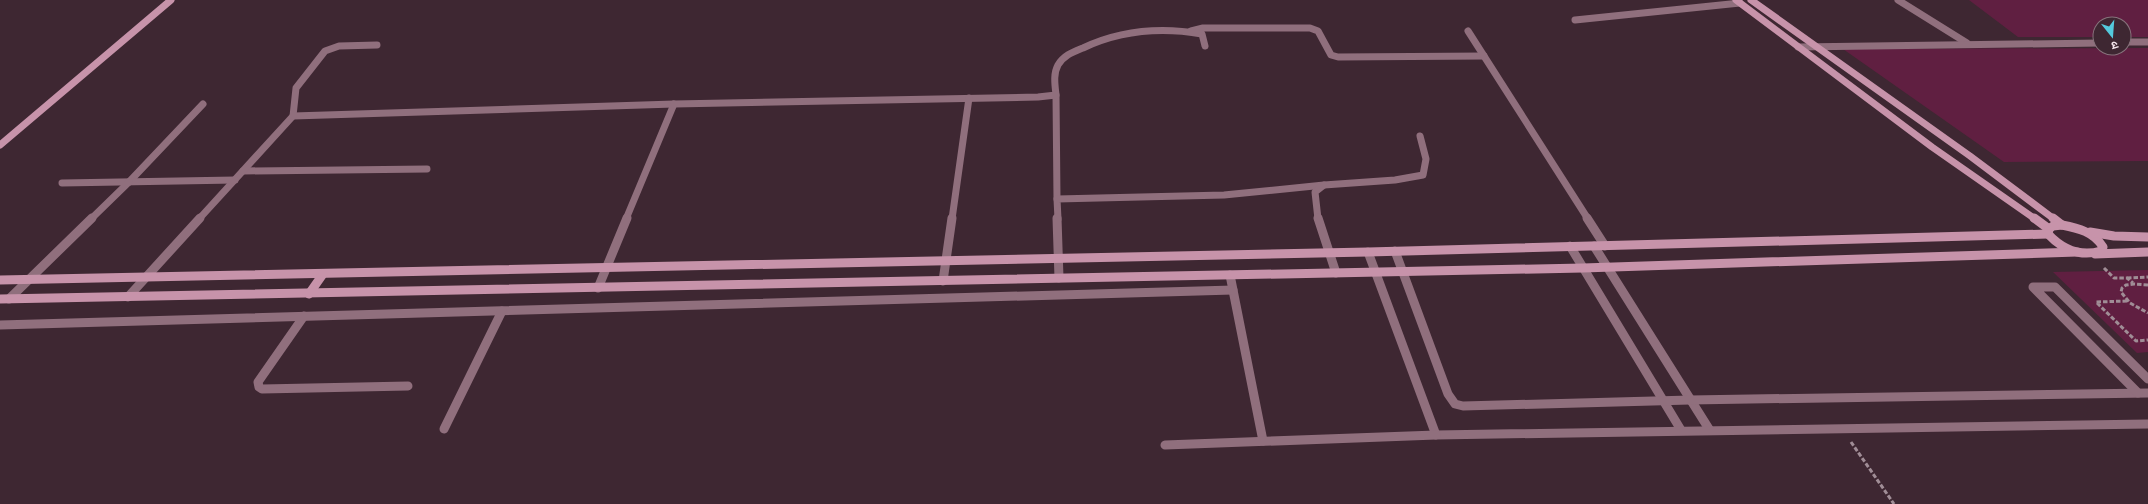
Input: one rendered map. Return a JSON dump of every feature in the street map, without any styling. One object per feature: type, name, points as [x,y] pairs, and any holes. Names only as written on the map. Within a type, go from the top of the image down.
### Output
[{"type":"street","points":[[0,145],[171,0]]},
{"type":"street","points":[[1751,0],[1970,156],[2062,225]]},
{"type":"street","points":[[1898,0],[1967,43]]},
{"type":"street","points":[[1575,20],[1738,1],[1932,148],[2048,232],[2061,246],[2077,252]]},
{"type":"street","points":[[1189,32],[1204,28],[1310,28],[1318,31],[1331,55],[1338,57],[1484,56]]},
{"type":"street","points":[[1059,278],[1055,75],[1061,60],[1089,44],[1119,34],[1146,30],[1202,34],[1205,46]]},
{"type":"street","points":[[1468,31],[1605,246]]},
{"type":"street","points":[[2132,42],[2148,42]]},
{"type":"street","points":[[1798,46],[1967,43],[2092,43]]},
{"type":"street","points":[[128,297],[293,116],[296,88],[325,51],[339,46],[377,45]]},
{"type":"street","points":[[293,116],[674,104],[1056,95]]},
{"type":"street","points":[[943,281],[969,98]]},
{"type":"street","points":[[10,299],[129,182],[203,104]]},
{"type":"street","points":[[598,288],[674,104]]},
{"type":"street","points":[[1057,199],[1279,192],[1324,185],[1395,180],[1423,175],[1426,159],[1420,136]]},
{"type":"street","points":[[243,171],[427,169]]},
{"type":"street","points":[[62,183],[235,180]]},
{"type":"street","points":[[1324,185],[1315,192],[1314,197],[1316,212],[1336,273]]},
{"type":"street","points":[[0,280],[1605,246],[2048,232],[2053,226],[2062,225],[2114,236],[2148,237]]},
{"type":"street","points":[[2084,230],[2101,242],[2103,247],[2101,252],[2091,254]]},
{"type":"street","points":[[1570,246],[1681,430]]},
{"type":"street","points":[[1594,246],[1709,430]]},
{"type":"street","points":[[1395,251],[1448,394],[1455,404],[1463,406],[1690,400],[2143,393]]},
{"type":"street","points":[[1368,252],[1436,435]]},
{"type":"street","points":[[0,299],[1583,268],[2077,252],[2091,254],[2148,252]]},
{"type":"street","points":[[309,294],[323,274]]},
{"type":"street","points":[[1230,275],[1263,441]]},
{"type":"street","points":[[2143,393],[2034,287],[2055,287],[2148,380]]},
{"type":"street","points":[[0,325],[1233,290]]},
{"type":"street","points":[[444,429],[502,311]]},
{"type":"street","points":[[304,316],[258,382],[259,387],[262,389],[408,386]]},
{"type":"street","points":[[1165,445],[1436,435],[1681,430],[2148,424]]},
{"type":"path","points":[[2091,254],[2114,278],[2148,277]]},
{"type":"path","points":[[2127,278],[2133,284]]},
{"type":"path","points":[[2148,286],[2133,284],[2123,285],[2121,289],[2121,294],[2127,301],[2148,313]]},
{"type":"path","points":[[2127,301],[2096,302],[2136,341],[2148,340]]},
{"type":"path","points":[[1840,428],[1894,504]]},
{"type":"shaded area","points":[[1969,0],[2148,0],[2148,37],[2132,37],[2132,16],[2092,16],[2092,37],[2018,37]]},
{"type":"shaded area","points":[[2092,48],[2092,56],[2132,56],[2132,48],[2148,48],[2148,161],[2004,162],[1843,49]]},
{"type":"shaded area","points":[[2148,270],[2148,352],[2137,353],[2053,272]]}]
